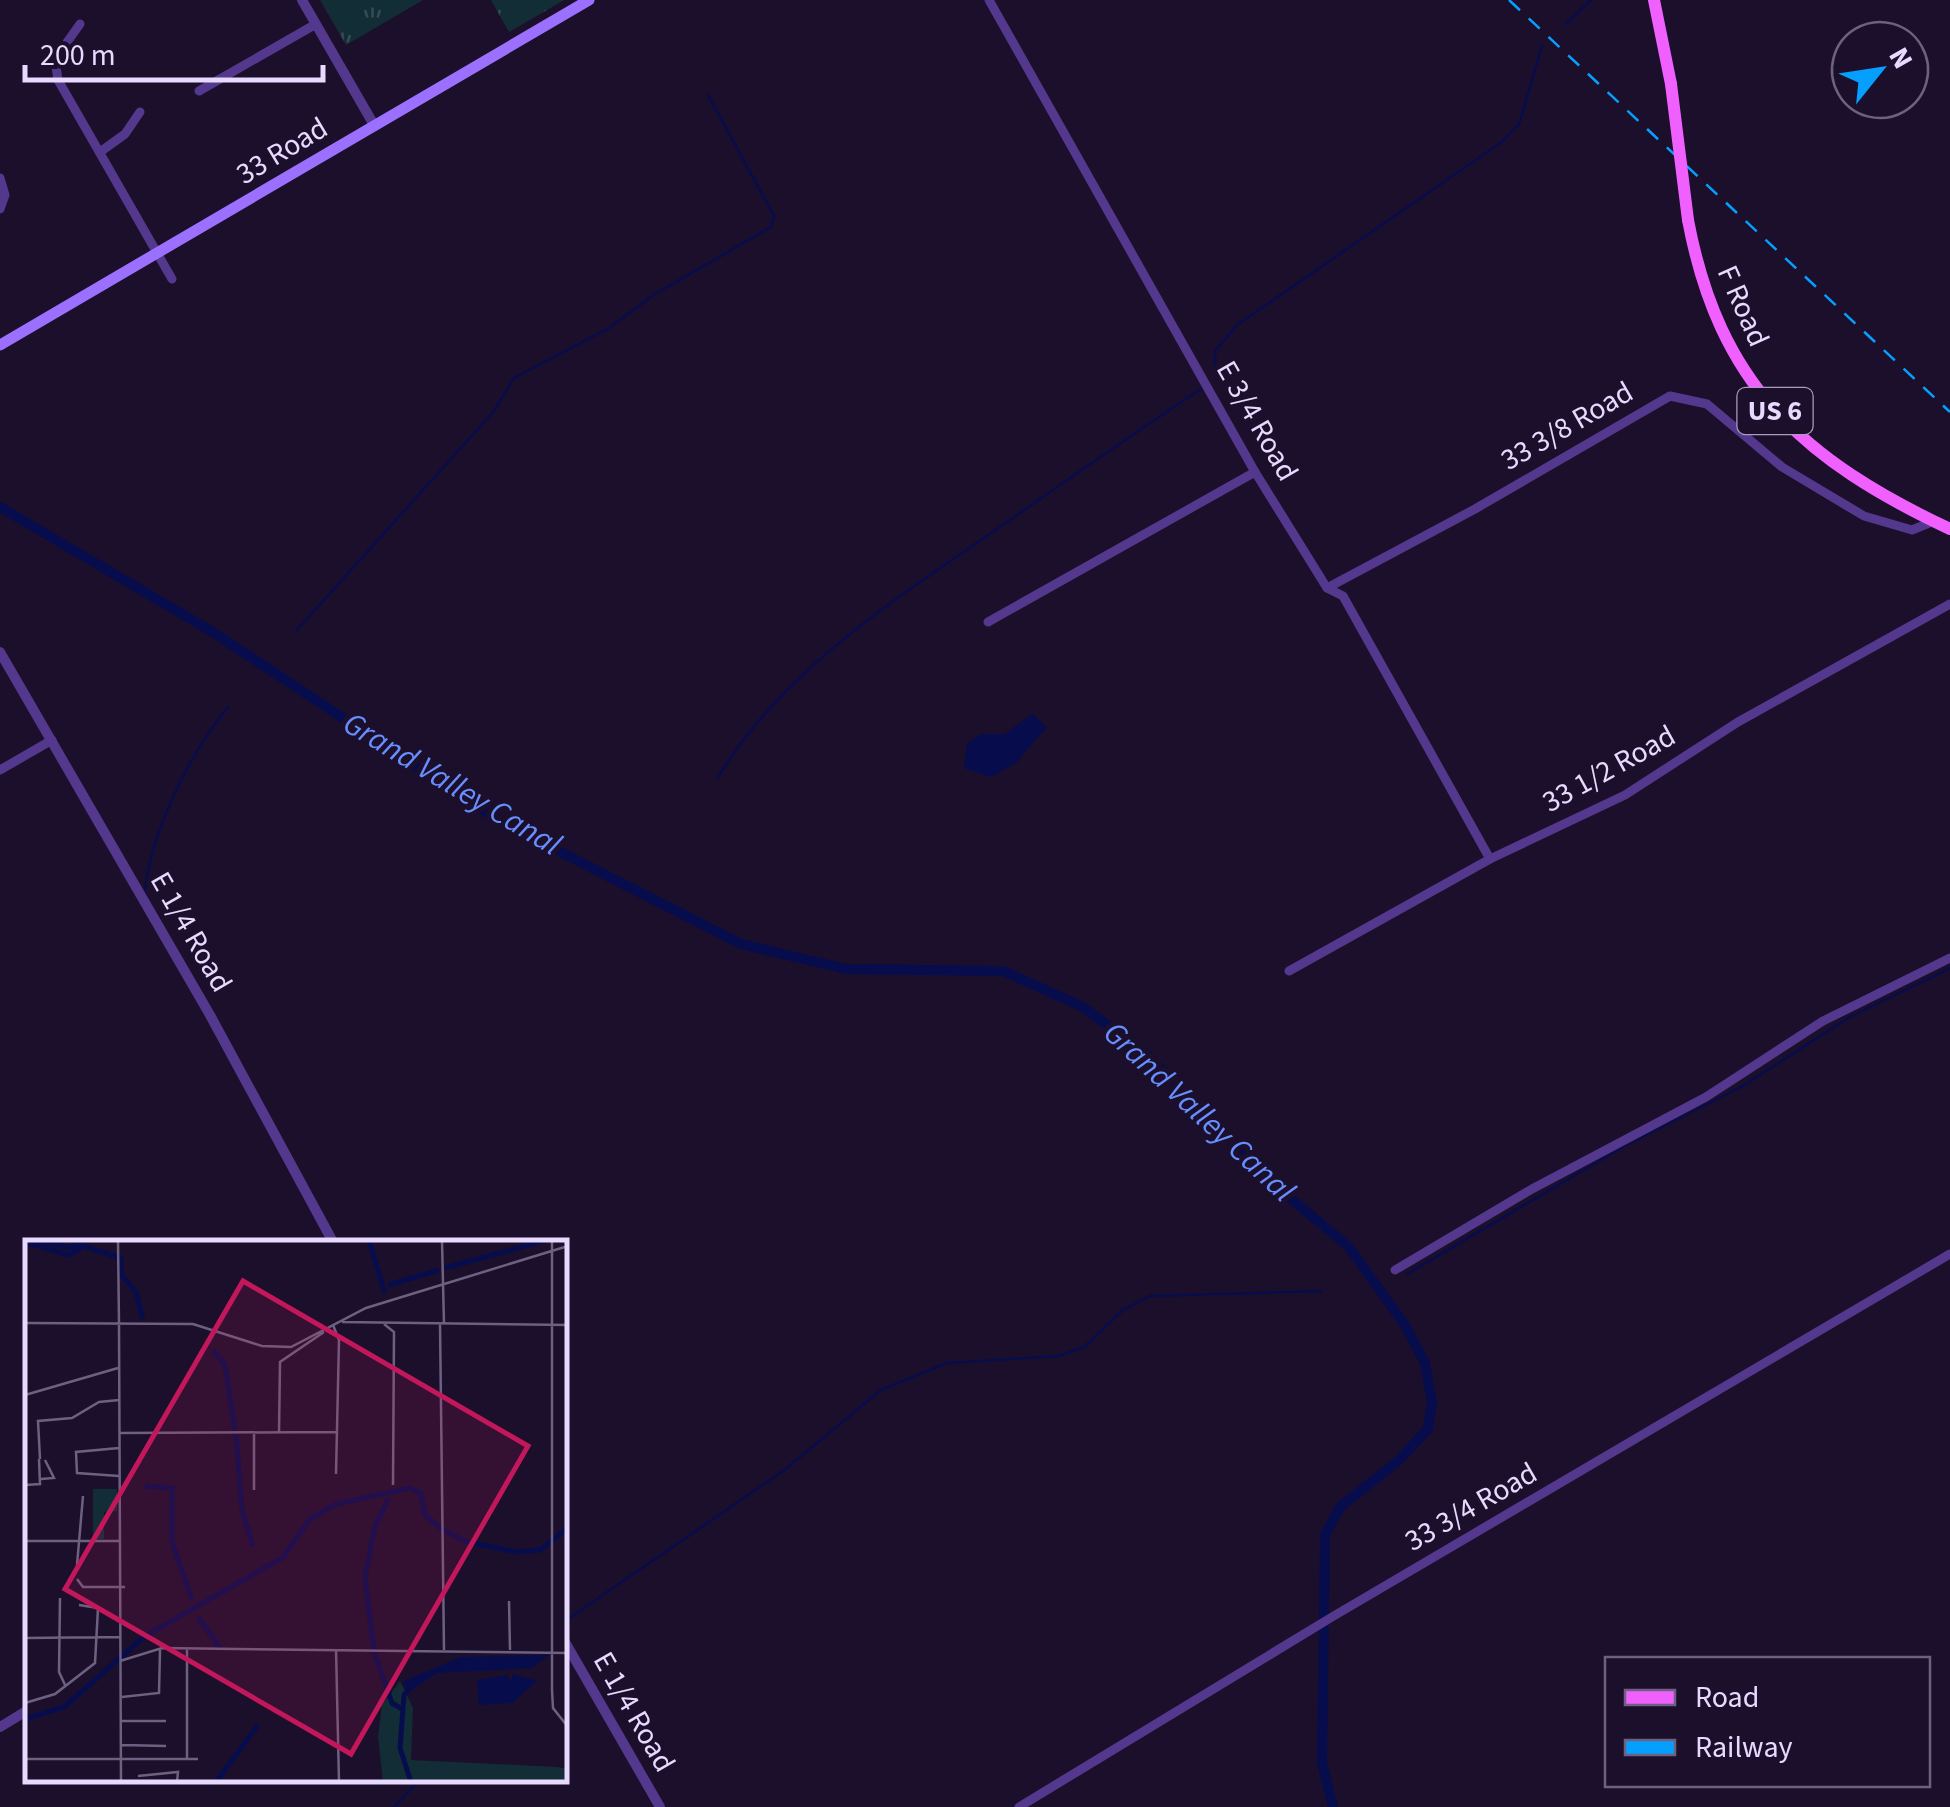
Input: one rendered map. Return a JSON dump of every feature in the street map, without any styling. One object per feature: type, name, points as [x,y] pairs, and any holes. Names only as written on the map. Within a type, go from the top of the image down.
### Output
[{"type":"main road","name":"33 Road","points":[[0,345],[589,0]]},
{"type":"main road","name":"F Road","points":[[1654,0],[1688,220],[1716,319],[1748,376],[1796,433],[1852,479],[1950,529]]},
{"type":"street","points":[[302,0],[374,125]]},
{"type":"street","name":"E 3/4 Road","points":[[988,0],[1256,472],[1327,588],[1342,596],[1490,859]]},
{"type":"street","points":[[80,24],[55,59],[58,80],[172,280]]},
{"type":"street","points":[[199,91],[316,24]]},
{"type":"street","points":[[100,152],[125,134],[140,112]]},
{"type":"street","points":[[0,178],[5,195],[0,208]]},
{"type":"street","name":"33 3/8 Road","points":[[1327,588],[1475,509],[1670,396],[1707,404],[1782,467],[1864,516],[1912,530],[1934,521]]},
{"type":"street","points":[[988,622],[1256,472]]},
{"type":"street","name":"33 1/2 Road","points":[[1288,971],[1490,859],[1624,795],[1738,722],[1950,604]]},
{"type":"street","name":"E 1/4 Road","points":[[0,652],[210,1015],[332,1240]]},
{"type":"street","points":[[0,770],[52,740]]},
{"type":"street","points":[[1395,1270],[1532,1189],[1706,1097],[1823,1021],[1950,958]]},
{"type":"street","name":"33 3/4 Road","points":[[1019,1807],[1332,1617],[1950,1254]]},
{"type":"street","name":"E 1/4 Road","points":[[568,1647],[660,1807]]},
{"type":"street","points":[[0,1727],[25,1712]]},
{"type":"green space","points":[[320,0],[423,0],[346,45]]},
{"type":"green space","points":[[491,0],[564,0],[509,32]]},
{"type":"shaded area","points":[[1032,714],[1047,727],[1015,764],[991,777],[964,768],[967,743],[981,734],[1005,734]]},
{"type":"waterway","points":[[1566,24],[1591,0]]},
{"type":"waterway","points":[[1216,379],[1215,351],[1237,325],[1503,141],[1519,124],[1542,46]]},
{"type":"waterway","points":[[296,631],[494,411],[514,378],[609,328],[655,294],[771,227],[774,216],[708,95]]},
{"type":"waterway","points":[[718,777],[774,703],[842,640],[1201,389]]},
{"type":"waterway","name":"Grand Valley Canal","points":[[0,507],[211,631],[498,820],[741,944],[846,969],[1003,971],[1083,1007],[1145,1053],[1272,1183],[1348,1246],[1405,1325],[1425,1363],[1432,1402],[1428,1429],[1398,1461],[1340,1507],[1325,1535],[1322,1763],[1333,1807]]},
{"type":"waterway","points":[[144,895],[163,820],[199,749],[228,707]]},
{"type":"waterway","points":[[1407,1274],[1628,1144],[1741,1087],[1850,1017],[1950,968]]},
{"type":"waterway","points":[[568,1619],[783,1471],[881,1390],[947,1363],[1059,1356],[1084,1347],[1123,1310],[1150,1296],[1321,1291]]},
{"type":"waterway","points":[[394,1807],[418,1782]]},
{"type":"railway","points":[[1509,0],[1950,412]]}]
